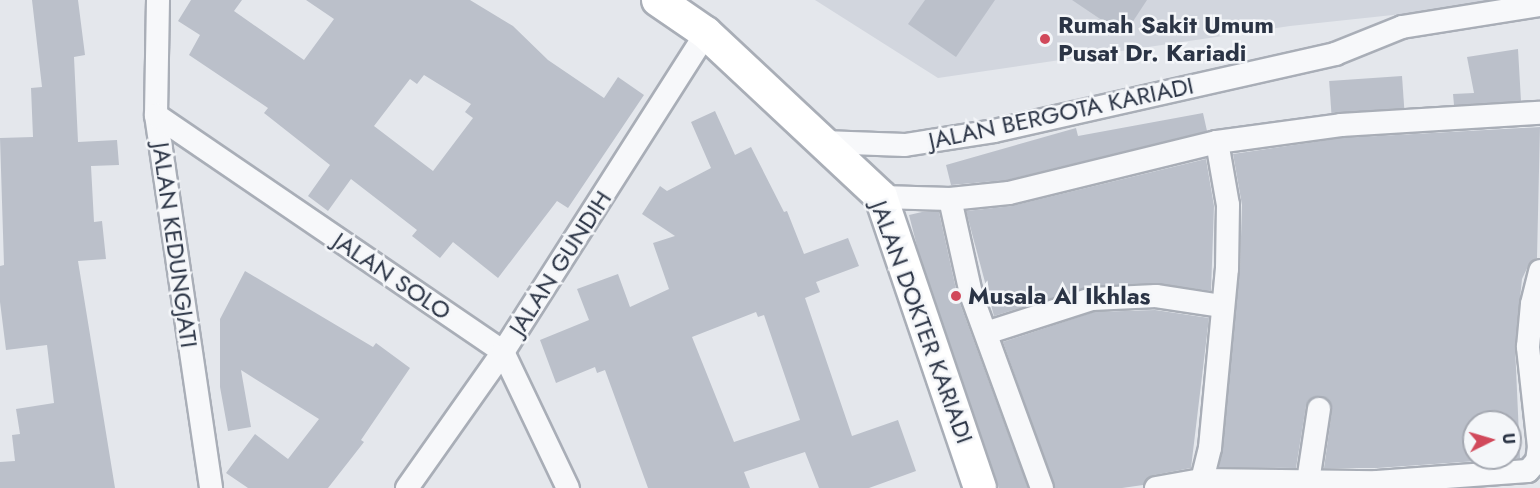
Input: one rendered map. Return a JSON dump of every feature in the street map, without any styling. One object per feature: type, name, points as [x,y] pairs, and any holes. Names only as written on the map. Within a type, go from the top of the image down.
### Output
[{"type":"main road","name":"JALAN DOKTER KARIADI","points":[[658,0],[706,33],[882,197],[980,488]]},
{"type":"street","name":"JALAN KEDUNGJATI","points":[[158,0],[156,115],[211,488]]},
{"type":"street","name":"JALAN BERGOTA KARIADI","points":[[823,142],[905,145],[994,131],[1335,54],[1402,27],[1540,5]]},
{"type":"street","name":"JALAN GUNDIH","points":[[407,488],[503,352],[706,33]]},
{"type":"street","points":[[882,197],[950,199],[1009,193],[1216,142],[1341,125],[1540,113]]},
{"type":"street","name":"JALAN SOLO","points":[[156,115],[503,352]]},
{"type":"street","points":[[1202,480],[1210,448],[1228,205],[1216,142]]},
{"type":"street","points":[[950,199],[971,294],[1042,488]]},
{"type":"street","points":[[1156,488],[1202,480],[1307,486],[1412,481],[1528,471],[1537,461],[1539,447],[1528,347],[1532,304],[1540,271]]},
{"type":"street","points":[[986,333],[1092,299],[1156,296],[1222,306]]},
{"type":"street","points":[[503,352],[568,488]]},
{"type":"street","points":[[1307,486],[1319,410]]},
{"type":"shaded area","name":"Rumah Sakit Umum Pusat Dr. Kariadi","points":[[815,0],[1493,0],[1449,9],[1290,26],[938,78]]},
{"type":"building","points":[[32,0],[78,0],[85,55],[74,57],[78,142],[117,140],[119,165],[91,166],[94,222],[102,221],[106,259],[78,261],[115,488],[0,488],[0,462],[15,461],[12,435],[20,434],[16,409],[54,403],[47,345],[6,350],[0,302],[0,266],[4,265],[0,138],[33,137],[31,88],[42,87]]},
{"type":"building","points":[[191,0],[242,0],[234,11],[304,60],[334,19],[306,0],[470,0],[513,26],[548,60],[604,98],[618,77],[644,95],[568,208],[557,201],[498,278],[453,242],[440,258],[412,236],[417,230],[351,179],[328,211],[308,196],[330,165],[264,113],[268,108],[189,55],[200,35],[178,21]],"holes":[[[424,75],[471,104],[465,112],[473,118],[433,171],[374,126],[410,79],[417,84]]]},
{"type":"building","points":[[925,0],[995,0],[956,57],[908,24]]},
{"type":"building","points":[[1072,0],[1147,0],[1124,35]]},
{"type":"building","points":[[1518,49],[1521,101],[1454,105],[1453,94],[1474,93],[1467,57]]},
{"type":"building","points":[[1402,76],[1404,108],[1331,113],[1329,81]]},
{"type":"building","points":[[715,111],[735,155],[751,147],[784,212],[787,211],[804,254],[848,238],[859,266],[816,282],[820,292],[805,298],[852,436],[898,420],[916,471],[869,488],[819,488],[805,452],[744,472],[750,488],[648,488],[605,370],[597,373],[595,367],[556,383],[540,340],[589,320],[577,289],[618,274],[630,307],[669,289],[653,243],[675,236],[642,214],[660,186],[667,191],[711,168],[691,122]],"holes":[[[756,312],[758,317],[764,315],[800,420],[734,442],[692,337]]]},
{"type":"building","points":[[1203,113],[1207,131],[1007,180],[951,185],[946,165],[1076,128],[1078,136]]},
{"type":"building","points":[[1540,127],[1537,258],[1530,262],[1522,279],[1515,346],[1518,410],[1462,410],[1462,462],[1377,468],[1324,468],[1332,410],[1328,399],[1320,396],[1314,397],[1306,406],[1296,468],[1219,467],[1240,269],[1242,205],[1233,154],[1342,138]]},
{"type":"building","points":[[1206,159],[1214,206],[1211,291],[1156,283],[1091,286],[994,316],[966,211],[1012,206]]},
{"type":"building","points":[[939,212],[958,298],[1028,488],[999,488],[919,254],[909,215]]},
{"type":"building","points":[[245,271],[373,347],[376,343],[410,368],[361,440],[364,442],[328,488],[248,488],[226,473],[255,434],[288,459],[319,419],[241,370],[251,427],[228,431],[220,387],[220,319]]},
{"type":"building","points":[[1155,310],[1209,318],[1191,468],[1154,475],[1143,485],[1122,488],[1055,488],[1003,342],[1094,312]]},
{"type":"place","name":"Rumah Sakit Umum Pusat Dr. Kariadi","points":[[1045,39]]},
{"type":"place","name":"Musala Al Ikhlas","points":[[956,296]]}]
